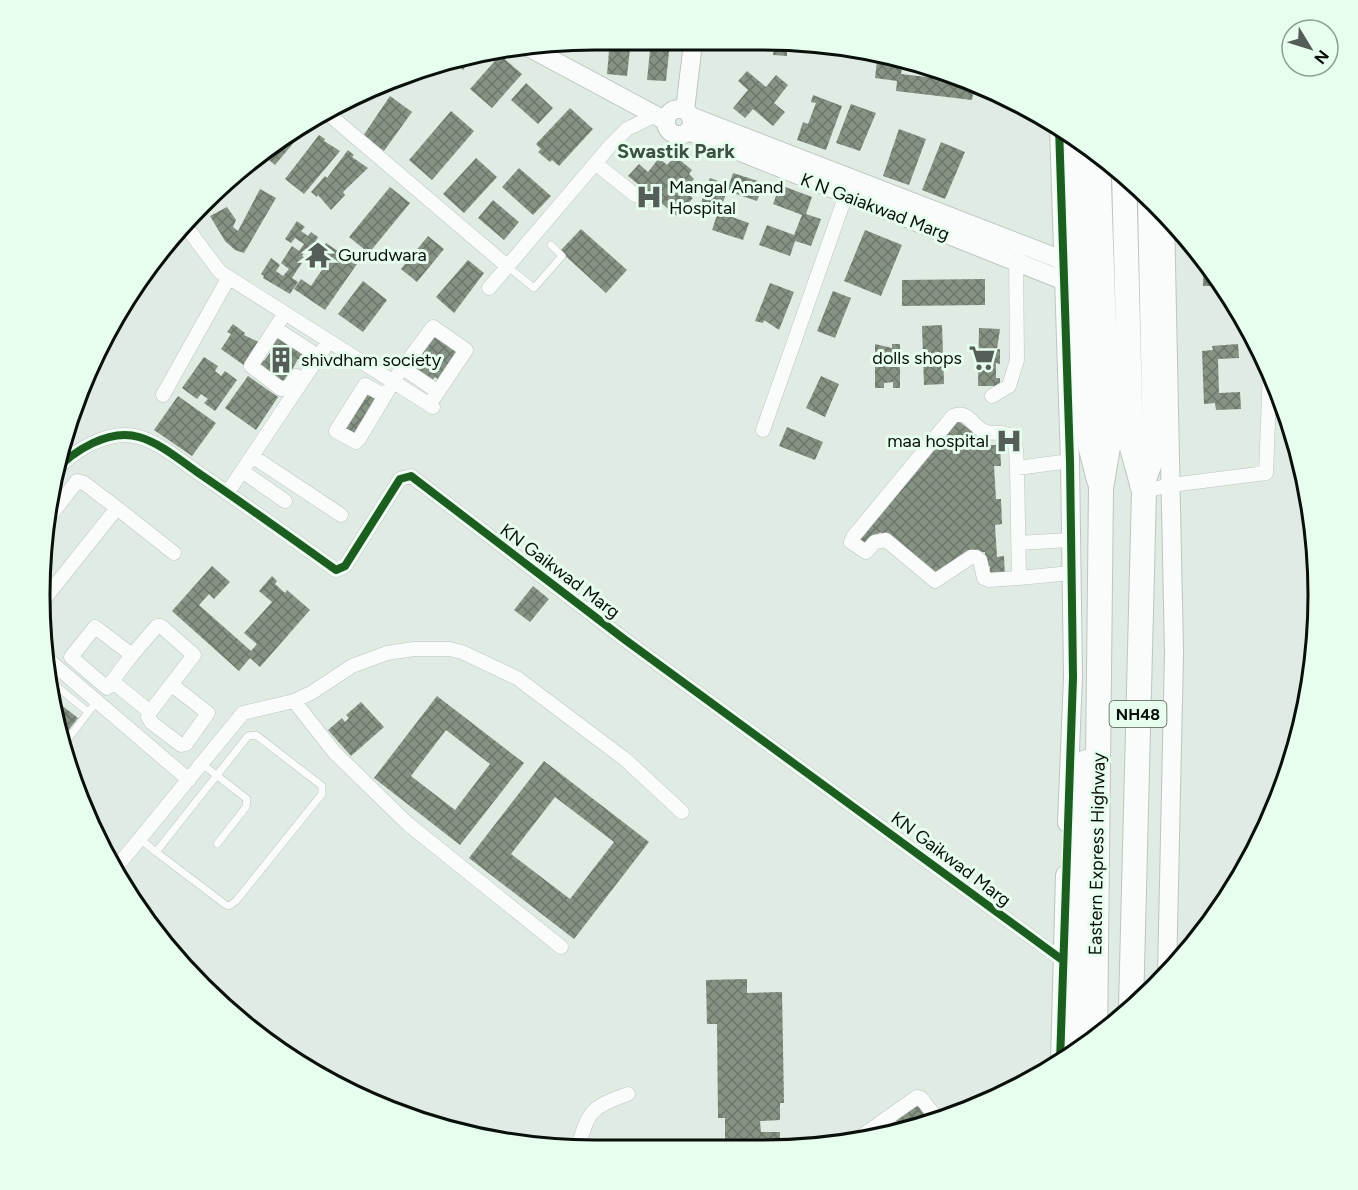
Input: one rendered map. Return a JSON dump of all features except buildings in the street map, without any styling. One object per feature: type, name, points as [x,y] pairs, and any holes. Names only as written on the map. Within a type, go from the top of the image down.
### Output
[{"type":"highway","points":[[1078,150],[1090,445],[1101,488]]},
{"type":"highway","name":"NH48","points":[[1099,165],[1120,446],[1143,488]]},
{"type":"highway","name":"NH48","points":[[1101,488],[1120,446],[1124,186]]},
{"type":"highway","points":[[1143,488],[1155,449],[1150,210]]},
{"type":"highway","name":"Eastern Express Highway","points":[[1095,1028],[1101,488]]},
{"type":"highway","name":"Eastern Express Highway","points":[[1131,997],[1143,488]]},
{"type":"highway","points":[[1074,1043],[1077,824],[1085,765],[1098,729]]},
{"type":"street","points":[[489,288],[595,163],[627,129],[677,117],[686,50]]},
{"type":"street","name":"K N Gaiakwad Marg","points":[[540,53],[677,117],[912,213],[1016,262],[1062,280]]},
{"type":"street","points":[[332,117],[507,266]]},
{"type":"street","points":[[1059,137],[1062,280],[1070,461],[1072,716],[1061,959],[1060,1053]]},
{"type":"street","points":[[595,163],[635,195]]},
{"type":"street","points":[[763,430],[849,188]]},
{"type":"street","name":"K N Gaiakwad Marg","points":[[912,213],[1016,243],[1062,260]]},
{"type":"street","points":[[1165,227],[1174,653],[1167,961]]},
{"type":"street","points":[[189,231],[220,272],[229,277],[325,339],[393,382],[431,406],[438,392],[466,353],[464,347],[433,327],[393,382],[385,396]]},
{"type":"street","points":[[992,396],[1009,386],[1017,360],[1016,243]]},
{"type":"street","points":[[163,395],[229,277]]},
{"type":"street","points":[[285,313],[251,366],[282,389],[289,386],[312,352],[325,339]]},
{"type":"street","points":[[276,327],[312,352]]},
{"type":"street","points":[[228,492],[325,339]]},
{"type":"street","points":[[403,368],[438,392]]},
{"type":"street","points":[[1143,488],[1266,473],[1269,392]]},
{"type":"street","points":[[1019,578],[1015,443],[1006,433],[982,430],[967,416],[959,414],[952,416],[851,542],[866,552],[875,542],[881,539],[886,540],[934,581],[971,557],[980,560],[984,578],[989,580],[1019,578],[1071,573]]},
{"type":"street","name":"KN Gaikwad Marg","points":[[66,462],[83,449],[111,435],[138,436],[161,448],[228,492],[336,570],[345,566],[400,479],[411,476],[624,639],[1061,959]]},
{"type":"street","points":[[252,456],[341,515]]},
{"type":"street","points":[[1017,468],[1070,461]]},
{"type":"street","points":[[242,471],[285,501]]},
{"type":"street","points":[[57,507],[74,483],[80,481],[174,553]]},
{"type":"street","points":[[269,522],[296,485]]},
{"type":"street","points":[[50,583],[117,508]]},
{"type":"street","points":[[1018,543],[1071,540]]},
{"type":"street","points":[[93,706],[154,627],[161,626],[194,655],[150,712],[149,720],[183,746],[208,713],[172,685]]},
{"type":"street","points":[[132,655],[95,627],[70,657],[88,673],[150,712]]},
{"type":"street","points":[[120,863],[243,713],[294,700],[317,690],[352,666],[387,653],[414,649],[449,649],[462,652],[517,678],[626,760],[682,812]]},
{"type":"street","points":[[54,665],[78,685],[93,706],[157,752],[189,780]]},
{"type":"street","points":[[78,685],[88,673]]},
{"type":"street","points":[[294,700],[335,753],[408,824],[561,947]]},
{"type":"street","points":[[196,731],[216,746]]},
{"type":"street","points":[[157,752],[169,736]]},
{"type":"street","points":[[580,1140],[586,1122],[597,1105],[628,1094]]},
{"type":"street","points":[[871,1130],[919,1097],[933,1114]]},
{"type":"street","points":[[882,1122],[886,1126]]},
{"type":"lane","points":[[507,266],[534,288],[562,256],[551,245]]},
{"type":"lane","points":[[55,673],[59,669]]},
{"type":"lane","points":[[57,686],[93,706],[69,738]]},
{"type":"lane","points":[[141,840],[156,852],[226,905],[233,904],[323,790],[319,783],[252,734],[244,738],[156,852]]},
{"type":"lane","points":[[202,764],[244,796],[248,803],[217,844]]},
{"type":"cycle path","points":[[1059,137],[1070,461],[1073,677],[1060,1052]]},
{"type":"cycle path","points":[[67,460],[92,443],[116,436],[128,435],[155,443],[336,570],[345,566],[400,479],[411,476],[624,639],[1061,959]]},
{"type":"place","name":"Mangal Anand Hospital","points":[[649,197]]},
{"type":"place","name":"Gurudwara","points":[[318,255]]},
{"type":"place","name":"dolls shops","points":[[982,358]]},
{"type":"place","name":"shivdham society","points":[[281,360]]},
{"type":"place","name":"maa hospital","points":[[1009,441]]},
{"type":"district","name":"Swastik Park","points":[[676,151]]}]
